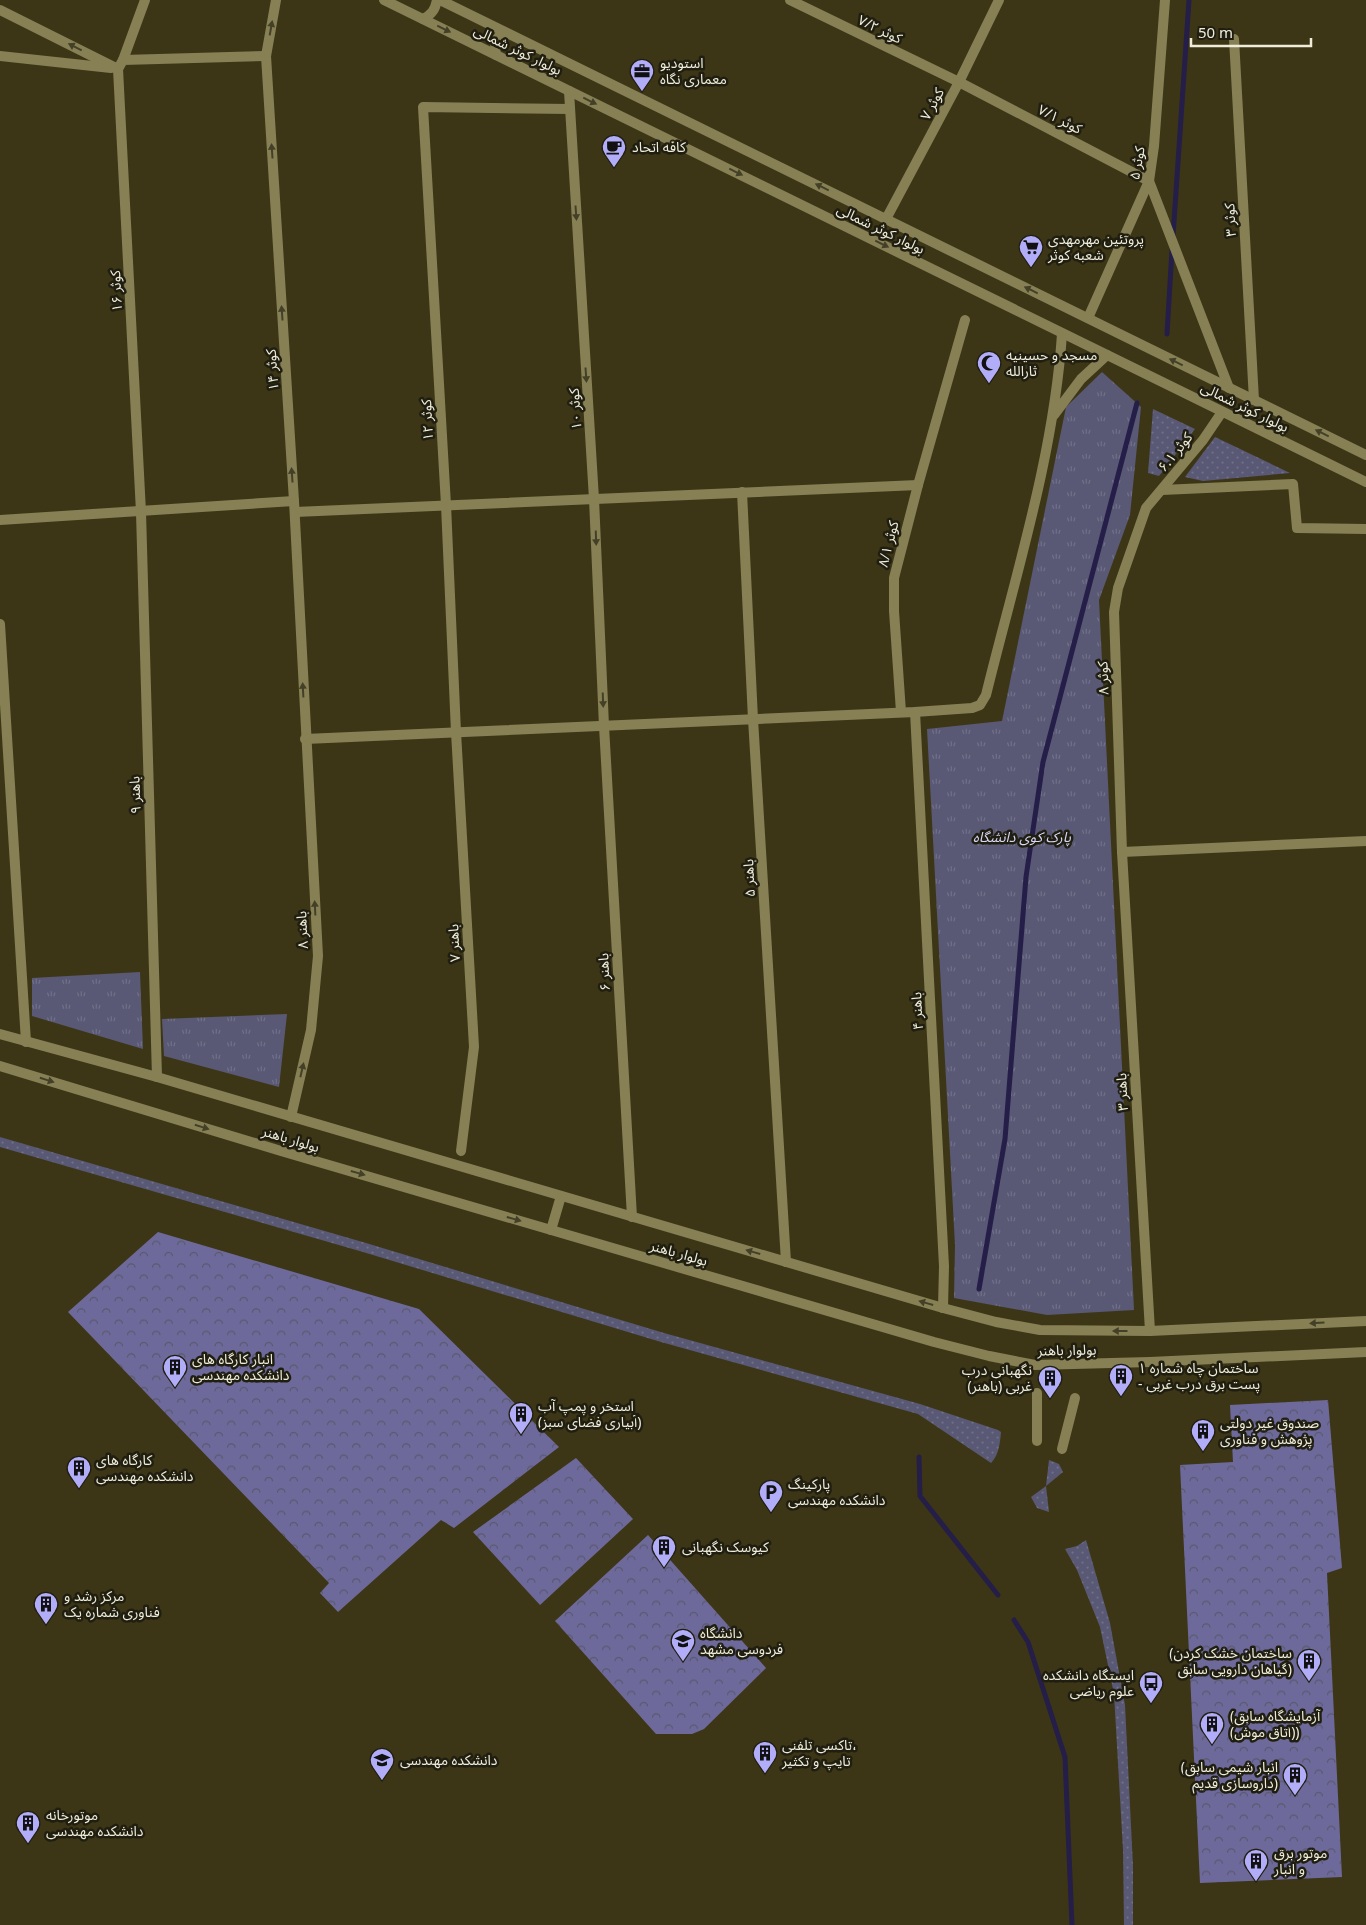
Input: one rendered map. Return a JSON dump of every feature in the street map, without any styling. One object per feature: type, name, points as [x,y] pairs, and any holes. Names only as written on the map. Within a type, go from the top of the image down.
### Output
[{"type":"street","points":[[2,0],[0,10],[120,65]]},
{"type":"street","name":"کوثر ۱۶","points":[[141,512],[120,65],[145,0]]},
{"type":"street","name":"کوثر ۱۴","points":[[276,0],[266,56],[294,506],[305,738]]},
{"type":"street","name":"بولوار کوثر شمالی","points":[[384,0],[1366,482]]},
{"type":"street","points":[[423,19],[431,14],[438,0]]},
{"type":"street","name":"بولوار کوثر شمالی","points":[[438,0],[1366,455]]},
{"type":"street","name":"کوثر ۷/۲","points":[[790,0],[959,82]]},
{"type":"street","name":"کوثر ۷","points":[[886,219],[959,82],[999,0]]},
{"type":"street","name":"کوثر ۵","points":[[1088,318],[1149,181],[1154,146],[1165,0]]},
{"type":"street","points":[[496,54],[494,45],[498,36],[504,32]]},
{"type":"street","name":"کوثر ۳","points":[[1234,39],[1254,400]]},
{"type":"street","points":[[0,56],[120,65],[266,56]]},
{"type":"street","name":"کوثر ۷/۱","points":[[959,82],[1149,181]]},
{"type":"street","name":"کوثر ۱۰","points":[[569,91],[594,499],[604,726]]},
{"type":"street","name":"کوثر ۱۲","points":[[456,732],[446,505],[422,107],[570,109]]},
{"type":"street","points":[[1149,181],[1229,388]]},
{"type":"street","name":"کوثر ۸/۱","points":[[901,712],[894,611],[894,578],[918,484],[965,320]]},
{"type":"street","points":[[305,738],[915,712],[972,708],[980,705],[986,695],[1036,496],[1053,416],[1062,334]]},
{"type":"street","points":[[1053,416],[1081,379],[1107,355]]},
{"type":"street","name":"کوثر ۶.۱","points":[[1146,508],[1203,440],[1222,412]]},
{"type":"street","points":[[0,520],[294,506],[446,505],[918,484]]},
{"type":"street","points":[[1162,490],[1293,484],[1297,528],[1366,529]]},
{"type":"street","name":"باهنر ۵","points":[[742,492],[753,719],[786,1262]]},
{"type":"street","name":"کوثر ۸","points":[[1122,852],[1114,612],[1118,588],[1146,508]]},
{"type":"street","name":"باهنر ۹","points":[[141,512],[157,1077]]},
{"type":"street","points":[[0,624],[26,1042]]},
{"type":"street","name":"باهنر ۴","points":[[915,712],[944,1266],[943,1308]]},
{"type":"street","name":"باهنر ۶","points":[[604,726],[632,1217]]},
{"type":"street","name":"باهنر ۷","points":[[456,732],[474,1047],[461,1151]]},
{"type":"street","name":"باهنر ۸","points":[[291,1117],[311,1030],[318,956],[305,738]]},
{"type":"street","points":[[1122,852],[1366,841]]},
{"type":"street","name":"باهنر ۳","points":[[1122,852],[1150,1331]]},
{"type":"street","name":"بولوار باهنر","points":[[0,1034],[157,1077],[996,1322],[1040,1330],[1150,1331],[1366,1321]]},
{"type":"street","name":"بولوار باهنر","points":[[0,1066],[551,1230],[934,1342],[989,1356],[1035,1365],[1150,1362],[1366,1352]]},
{"type":"street","points":[[551,1230],[561,1196]]},
{"type":"street","points":[[1037,1393],[1037,1441]]},
{"type":"street","points":[[1062,1449],[1075,1398]]},
{"type":"green space","name":"پارک کوی دانشگاه","points":[[1102,372],[1141,407],[1130,515],[1099,600],[1134,1310],[1047,1315],[954,1298],[955,1245],[927,729],[1002,721],[1066,407]]},
{"type":"green space","points":[[1153,409],[1195,429],[1159,476],[1148,473]]},
{"type":"green space","points":[[1215,437],[1290,473],[1203,481],[1185,477]]},
{"type":"green space","points":[[140,972],[143,1049],[32,1016],[32,978]]},
{"type":"green space","points":[[287,1014],[279,1087],[164,1056],[162,1019]]},
{"type":"green space","points":[[0,1137],[366,1243],[664,1333],[920,1404],[998,1430],[1001,1432],[1000,1445],[991,1463],[918,1414],[661,1342],[363,1252],[0,1147]]},
{"type":"green space","points":[[158,1232],[419,1309],[559,1447],[454,1528],[441,1520],[338,1612],[320,1593],[329,1583],[68,1312]]},
{"type":"green space","points":[[1328,1400],[1342,1568],[1327,1573],[1342,1877],[1200,1883],[1180,1465],[1233,1462],[1230,1405]]},
{"type":"green space","points":[[576,1458],[633,1519],[540,1605],[473,1532]]},
{"type":"green space","points":[[1049,1460],[1059,1464],[1063,1472],[1046,1486]]},
{"type":"green space","points":[[1046,1486],[1049,1512],[1037,1508],[1031,1497]]},
{"type":"green space","points":[[648,1535],[766,1668],[704,1729],[692,1734],[656,1734],[555,1621]]},
{"type":"green space","points":[[1086,1540],[1110,1623],[1125,1705],[1133,1866],[1133,1925],[1124,1925],[1123,1850],[1114,1694],[1100,1627],[1077,1570],[1065,1549],[1077,1546]]},
{"type":"waterway","points":[[1173,236],[1189,0]]},
{"type":"waterway","points":[[1167,334],[1172,250]]},
{"type":"waterway","points":[[979,1289],[1005,1139],[1026,877],[1043,762],[1137,403]]},
{"type":"waterway","points":[[919,1457],[920,1496],[998,1595]]},
{"type":"waterway","points":[[1014,1620],[1028,1642],[1065,1757],[1072,1925]]},
{"type":"place","name":"استودیو معماری نگاه","points":[[642,92]]},
{"type":"place","name":"کافه اتحاد","points":[[614,168]]},
{"type":"place","name":"پروتئین مهرمهدی شعبه کوثر","points":[[1031,268]]},
{"type":"place","name":"مسجد و حسینیه ثارالله","points":[[989,384]]},
{"type":"place","name":"انبار کارگاه های دانشکده مهندسی","points":[[175,1388]]},
{"type":"place","name":"ساختمان چاه شماره ۱ - پست برق درب غربی","points":[[1121,1397]]},
{"type":"place","name":"نگهبانی درب غربی (باهنر)","points":[[1050,1399]]},
{"type":"place","name":"استخر و پمپ آب (آبیاری فضای سبز)","points":[[521,1435]]},
{"type":"place","name":"صندوق غیر دولتی پژوهش و فناوری","points":[[1203,1452]]},
{"type":"place","name":"کارگاه های دانشکده مهندسی","points":[[79,1489]]},
{"type":"place","name":"پارکینگ دانشکده مهندسی","points":[[771,1513]]},
{"type":"place","name":"کیوسک نگهبانی","points":[[664,1568]]},
{"type":"place","name":"مرکز رشد و فناوری شماره یک","points":[[46,1625]]},
{"type":"place","name":"دانشگاه فردوسی مشهد","points":[[683,1662]]},
{"type":"place","name":"(ساختمان خشک کردن گیاهان دارویی سابق)","points":[[1309,1682]]},
{"type":"place","name":"ایستگاه دانشکده علوم ریاضی","points":[[1151,1704]]},
{"type":"place","name":"(آزمایشگاه سابق (اتاق موش))","points":[[1212,1745]]},
{"type":"place","name":"تاکسی تلفنی، تایپ و تکثیر","points":[[765,1774]]},
{"type":"place","name":"دانشکده مهندسی","points":[[382,1781]]},
{"type":"place","name":"(انبار شیمی سابق داروسازی قدیم)","points":[[1295,1796]]},
{"type":"place","name":"موتورخانه دانشکده مهندسی","points":[[28,1844]]},
{"type":"place","name":"موتور برق و انبار","points":[[1256,1882]]}]
